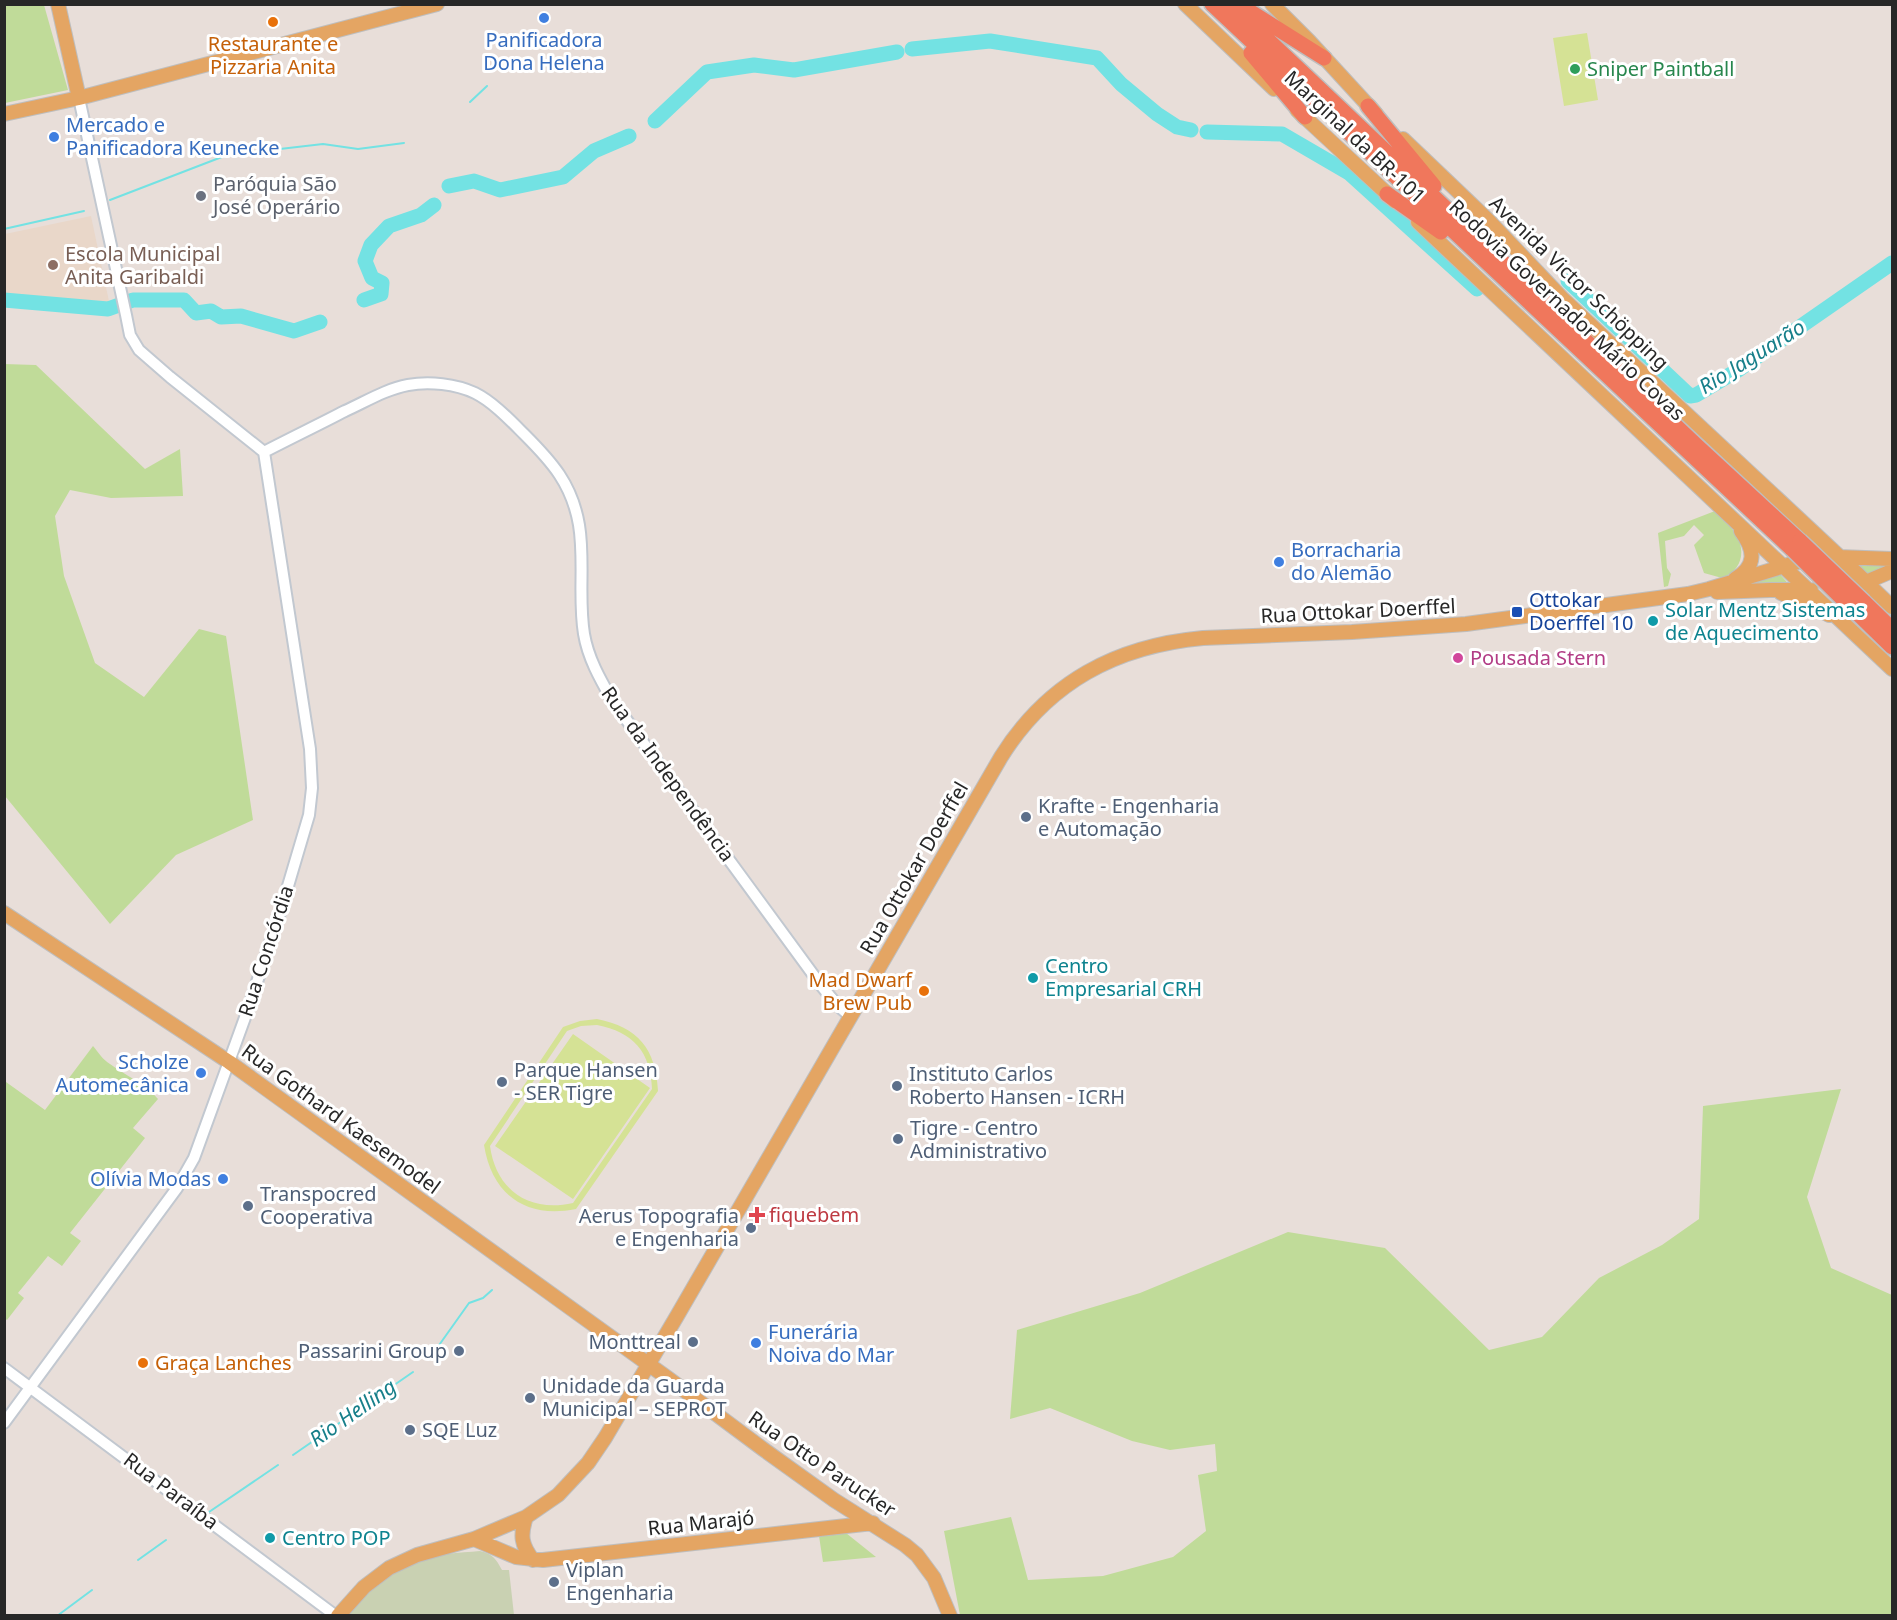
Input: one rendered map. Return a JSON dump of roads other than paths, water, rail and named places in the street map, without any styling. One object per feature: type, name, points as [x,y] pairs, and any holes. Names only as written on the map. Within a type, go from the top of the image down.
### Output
[{"type":"highway","points":[[1211,4],[1305,117]]},
{"type":"highway","name":"Rodovia Governador Mário Covas","points":[[1211,4],[1490,267],[1796,545]]},
{"type":"highway","name":"Rodovia Governador Mário Covas","points":[[1230,4],[1697,446],[1859,606],[1893,646]]},
{"type":"highway","points":[[1239,4],[1324,58]]},
{"type":"highway","points":[[1368,106],[1476,237]]},
{"type":"highway","points":[[1388,194],[1490,267]]},
{"type":"highway","name":"Rodovia Governador Mário Covas","points":[[1859,606],[1893,629]]},
{"type":"main road","points":[[58,4],[79,98]]},
{"type":"main road","points":[[4,114],[79,98],[437,4]]},
{"type":"main road","name":"Marginal da BR-101","points":[[1185,4],[1893,669]]},
{"type":"main road","name":"Avenida Victor Schöpping","points":[[1272,4],[1368,106],[1489,221],[1583,318],[1813,532],[1834,556],[1851,567],[1893,608]]},
{"type":"main road","points":[[1714,500],[1738,526],[1751,550],[1751,564],[1743,574],[1727,584]]},
{"type":"main road","points":[[1813,532],[1843,549],[1887,567]]},
{"type":"main road","points":[[1834,556],[1887,567],[1867,583],[1827,592],[1808,590],[1800,576],[1802,567],[1809,559],[1834,556]]},
{"type":"main road","name":"Rua Ottokar Doerffel","points":[[1688,594],[1809,559]]},
{"type":"main road","points":[[1845,589],[1852,581],[1851,567]]},
{"type":"main road","points":[[1770,590],[1806,603],[1845,624]]},
{"type":"main road","name":"Rua Ottokar Doerffel","points":[[337,1616],[371,1581],[394,1565],[425,1552],[474,1539],[526,1517],[558,1495],[588,1463],[649,1365],[991,774],[1034,712],[1055,694],[1096,667],[1140,648],[1180,640],[1466,624],[1688,594],[1808,590]]},
{"type":"main road","name":"Rua Gothard Kaesemodel","points":[[4,913],[229,1062],[649,1365]]},
{"type":"main road","points":[[662,1341],[664,1364],[669,1379]]},
{"type":"main road","name":"Rua Otto Parucker","points":[[649,1365],[834,1500],[905,1545],[927,1567],[940,1588],[950,1616]]},
{"type":"main road","points":[[829,1528],[834,1525],[840,1515],[834,1500]]},
{"type":"main road","points":[[526,1517],[521,1539],[533,1560]]},
{"type":"main road","name":"Rua Marajó","points":[[474,1539],[516,1557],[533,1560],[873,1523]]},
{"type":"street","points":[[79,98],[130,335],[139,350],[264,452]]},
{"type":"street","name":"Rua da Independência","points":[[264,452],[388,391],[408,385],[442,385],[475,393],[510,420],[559,472],[576,509],[580,528],[584,635],[597,674],[618,708],[820,984],[837,1005],[850,1016]]},
{"type":"street","name":"Rua Concórdia","points":[[4,1423],[188,1172],[229,1062],[280,913],[312,801],[310,749],[264,452]]},
{"type":"street","name":"Rua Paraíba","points":[[4,1368],[337,1616]]},
{"type":"waterway","name":"Rio Jaguarão","points":[[912,49],[990,41],[1097,58],[1121,84],[1157,114],[1177,127],[1191,130]]},
{"type":"waterway","name":"Rio Jaguarão","points":[[655,121],[707,72],[754,65],[794,70],[897,52]]},
{"type":"waterway","points":[[470,102],[487,86]]},
{"type":"waterway","name":"Rio Jaguarão","points":[[1207,132],[1282,134],[1349,173],[1477,289]]},
{"type":"waterway","name":"Rio Jaguarão","points":[[449,186],[474,181],[500,190],[563,177],[594,151],[629,136]]},
{"type":"waterway","points":[[110,200],[227,155],[323,144],[358,149],[404,143]]},
{"type":"waterway","name":"Rio Jaguarão","points":[[364,300],[381,294],[382,283],[372,278],[365,261],[371,245],[389,226],[421,215],[434,205]]},
{"type":"waterway","points":[[4,229],[84,211]]},
{"type":"waterway","name":"Rio Jaguarão","points":[[1568,281],[1690,396],[1696,395],[1738,370],[1892,263]]},
{"type":"waterway","name":"Rio Jaguarão","points":[[4,300],[108,309],[133,300],[184,300],[196,313],[211,311],[221,317],[241,316],[294,331],[320,322]]},
{"type":"waterway","name":"Rio Helling","points":[[432,1355],[469,1303],[483,1298],[492,1290]]},
{"type":"waterway","name":"Rio Helling","points":[[293,1455],[413,1372]]},
{"type":"waterway","name":"Rio Helling","points":[[209,1512],[278,1465]]},
{"type":"waterway","name":"Rio Helling","points":[[138,1560],[166,1540]]},
{"type":"waterway","name":"Rio Helling","points":[[57,1616],[92,1590]]},
{"type":"place","name":"Panificadora Dona Helena","points":[[544,18]]},
{"type":"place","name":"Restaurante e Pizzaria Anita","points":[[273,22]]},
{"type":"place","name":"Sniper Paintball","points":[[1575,69]]},
{"type":"place","name":"Mercado e Panificadora Keunecke","points":[[54,137]]},
{"type":"place","name":"Paróquia São José Operário","points":[[201,196]]},
{"type":"place","name":"Escola Municipal Anita Garibaldi","points":[[53,265]]},
{"type":"place","name":"Borracharia do Alemão","points":[[1279,562]]},
{"type":"place","name":"Ottokar Doerffel 10","points":[[1517,612]]},
{"type":"place","name":"Solar Mentz Sistemas de Aquecimento","points":[[1653,621]]},
{"type":"place","name":"Pousada Stern","points":[[1458,658]]},
{"type":"place","name":"Krafte - Engenharia e Automação","points":[[1026,817]]},
{"type":"place","name":"Centro Empresarial CRH","points":[[1033,978]]},
{"type":"place","name":"Mad Dwarf Brew Pub","points":[[924,991]]},
{"type":"place","name":"Scholze Automecânica","points":[[201,1073]]},
{"type":"place","name":"Parque Hansen - SER Tigre","points":[[502,1082]]},
{"type":"place","name":"Instituto Carlos Roberto Hansen - ICRH","points":[[897,1086]]},
{"type":"place","name":"Tigre - Centro Administrativo","points":[[898,1139]]},
{"type":"place","name":"Olívia Modas","points":[[223,1179]]},
{"type":"place","name":"Transpocred Cooperativa","points":[[248,1206]]},
{"type":"place","name":"fiquebem","points":[[757,1215]]},
{"type":"place","name":"Aerus Topografia e Engenharia","points":[[751,1228]]},
{"type":"place","name":"Monttreal","points":[[693,1342]]},
{"type":"place","name":"Funerária Noiva do Mar","points":[[756,1343]]},
{"type":"place","name":"Passarini Group","points":[[459,1351]]},
{"type":"place","name":"Graça Lanches","points":[[143,1363]]},
{"type":"place","name":"Unidade da Guarda Municipal – SEPROT","points":[[530,1398]]},
{"type":"place","name":"SQE Luz","points":[[410,1430]]},
{"type":"place","name":"Centro POP","points":[[270,1538]]},
{"type":"place","name":"Viplan Engenharia","points":[[554,1582]]}]
